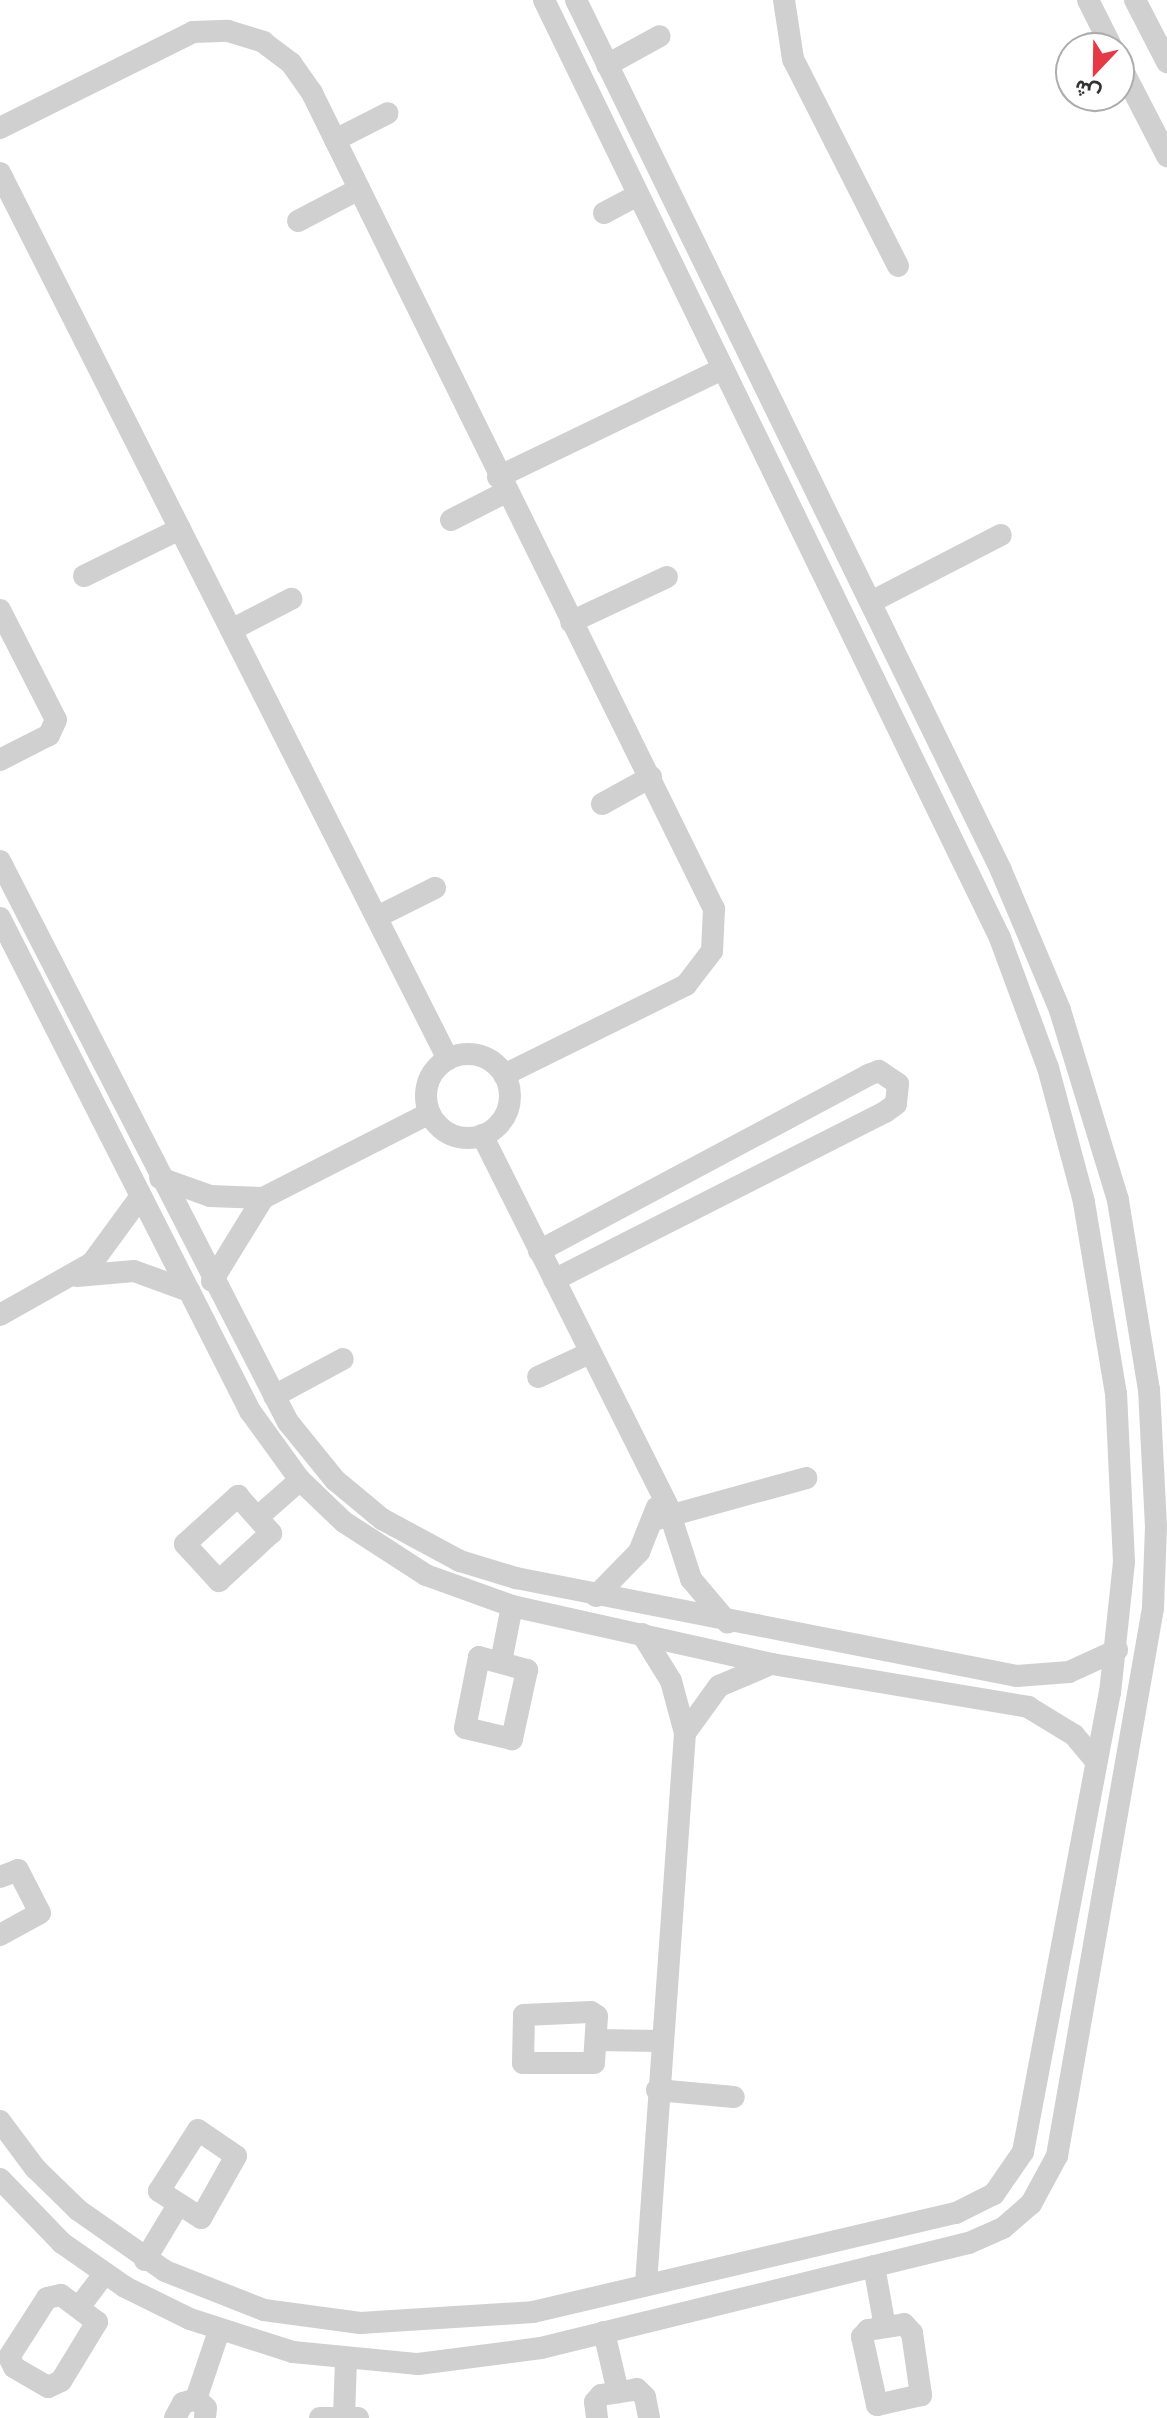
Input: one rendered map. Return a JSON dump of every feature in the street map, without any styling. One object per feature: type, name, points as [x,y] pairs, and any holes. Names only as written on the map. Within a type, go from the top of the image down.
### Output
[{"type":"street","points":[[0,2121],[35,2168],[78,2210],[145,2260],[197,2287],[253,2307],[334,2322],[438,2322],[533,2312],[956,2213],[982,2203],[1006,2182],[1027,2136],[1117,1650],[1124,1562],[1122,1450],[1098,1269],[1068,1134],[1000,938],[544,0]]},
{"type":"street","points":[[0,2179],[62,2243],[105,2273],[157,2304],[219,2331],[346,2361],[459,2362],[604,2332],[874,2266],[995,2232],[1031,2204],[1052,2169],[1142,1693],[1155,1568],[1154,1459],[1141,1321],[1103,1141],[1032,939],[576,0]]},
{"type":"street","points":[[784,0],[793,59],[898,266]]},
{"type":"street","points":[[1088,0],[1104,32]]},
{"type":"street","points":[[1135,0],[1167,62]]},
{"type":"street","points":[[0,128],[159,45],[211,30],[246,35],[285,57],[308,85],[714,909],[716,937],[706,964],[686,985],[504,1075]]},
{"type":"street","points":[[607,65],[660,36]]},
{"type":"street","points":[[1135,94],[1167,156]]},
{"type":"street","points":[[335,140],[388,113]]},
{"type":"street","points":[[0,173],[448,1059]]},
{"type":"street","points":[[298,221],[359,189]]},
{"type":"street","points":[[604,213],[638,195]]},
{"type":"street","points":[[451,520],[502,484],[722,369]]},
{"type":"street","points":[[84,576],[180,529]]},
{"type":"street","points":[[871,602],[1001,535]]},
{"type":"street","points":[[571,622],[667,577]]},
{"type":"street","points":[[231,630],[291,599]]},
{"type":"street","points":[[0,610],[56,720],[49,735],[0,760]]},
{"type":"street","points":[[872,676],[900,662]]},
{"type":"street","points":[[602,804],[651,777]]},
{"type":"street","points":[[0,861],[212,1281],[274,1396],[305,1446],[335,1480],[407,1535],[488,1571],[596,1596],[1017,1676],[1069,1672],[1117,1650]]},
{"type":"street","points":[[377,917],[435,888]]},
{"type":"street","points":[[0,918],[250,1411],[300,1480],[344,1522],[398,1560],[456,1588],[512,1606],[772,1664],[1011,1702],[1060,1724],[1097,1762]]},
{"type":"street","points":[[479,1056],[504,1075],[509,1105],[500,1124],[482,1135],[452,1135],[430,1113],[428,1083],[448,1059],[479,1056]]},
{"type":"street","points":[[539,1251],[868,1075],[879,1071],[898,1084],[896,1104],[885,1112],[554,1280]]},
{"type":"street","points":[[103,1122],[127,1110]]},
{"type":"street","points":[[160,1178],[210,1196],[263,1198],[430,1113]]},
{"type":"street","points":[[482,1135],[657,1490],[663,1518],[691,1579],[728,1623]]},
{"type":"street","points":[[0,1315],[76,1276],[106,1248],[141,1196]]},
{"type":"street","points":[[212,1281],[263,1198]]},
{"type":"street","points":[[76,1276],[134,1271],[189,1291]]},
{"type":"street","points":[[538,1377],[590,1353]]},
{"type":"street","points":[[274,1396],[343,1359]]},
{"type":"street","points":[[596,1596],[639,1552],[663,1518],[806,1478]]},
{"type":"street","points":[[258,1517],[300,1480]]},
{"type":"street","points":[[501,1662],[512,1606]]},
{"type":"street","points":[[642,1634],[671,1681],[685,1733],[659,2041],[646,2284]]},
{"type":"street","points":[[685,1733],[719,1686],[772,1664]]},
{"type":"street","points":[[1011,1702],[1017,1676]]},
{"type":"street","points":[[0,1877],[18,1870],[40,1915],[0,1935]]},
{"type":"street","points":[[596,2040],[659,2041]]},
{"type":"street","points":[[657,2090],[734,2097]]},
{"type":"street","points":[[145,2260],[178,2205]]},
{"type":"street","points":[[874,2266],[885,2327]]},
{"type":"street","points":[[80,2306],[105,2273]]},
{"type":"street","points":[[244,2339],[253,2307]]},
{"type":"street","points":[[175,2418],[183,2403],[201,2408],[219,2331]]},
{"type":"street","points":[[604,2332],[618,2392]]},
{"type":"street","points":[[320,2418],[351,2417],[346,2361]]},
{"type":"street","points":[[597,2418],[596,2399],[618,2392],[641,2390],[649,2418]]}]
